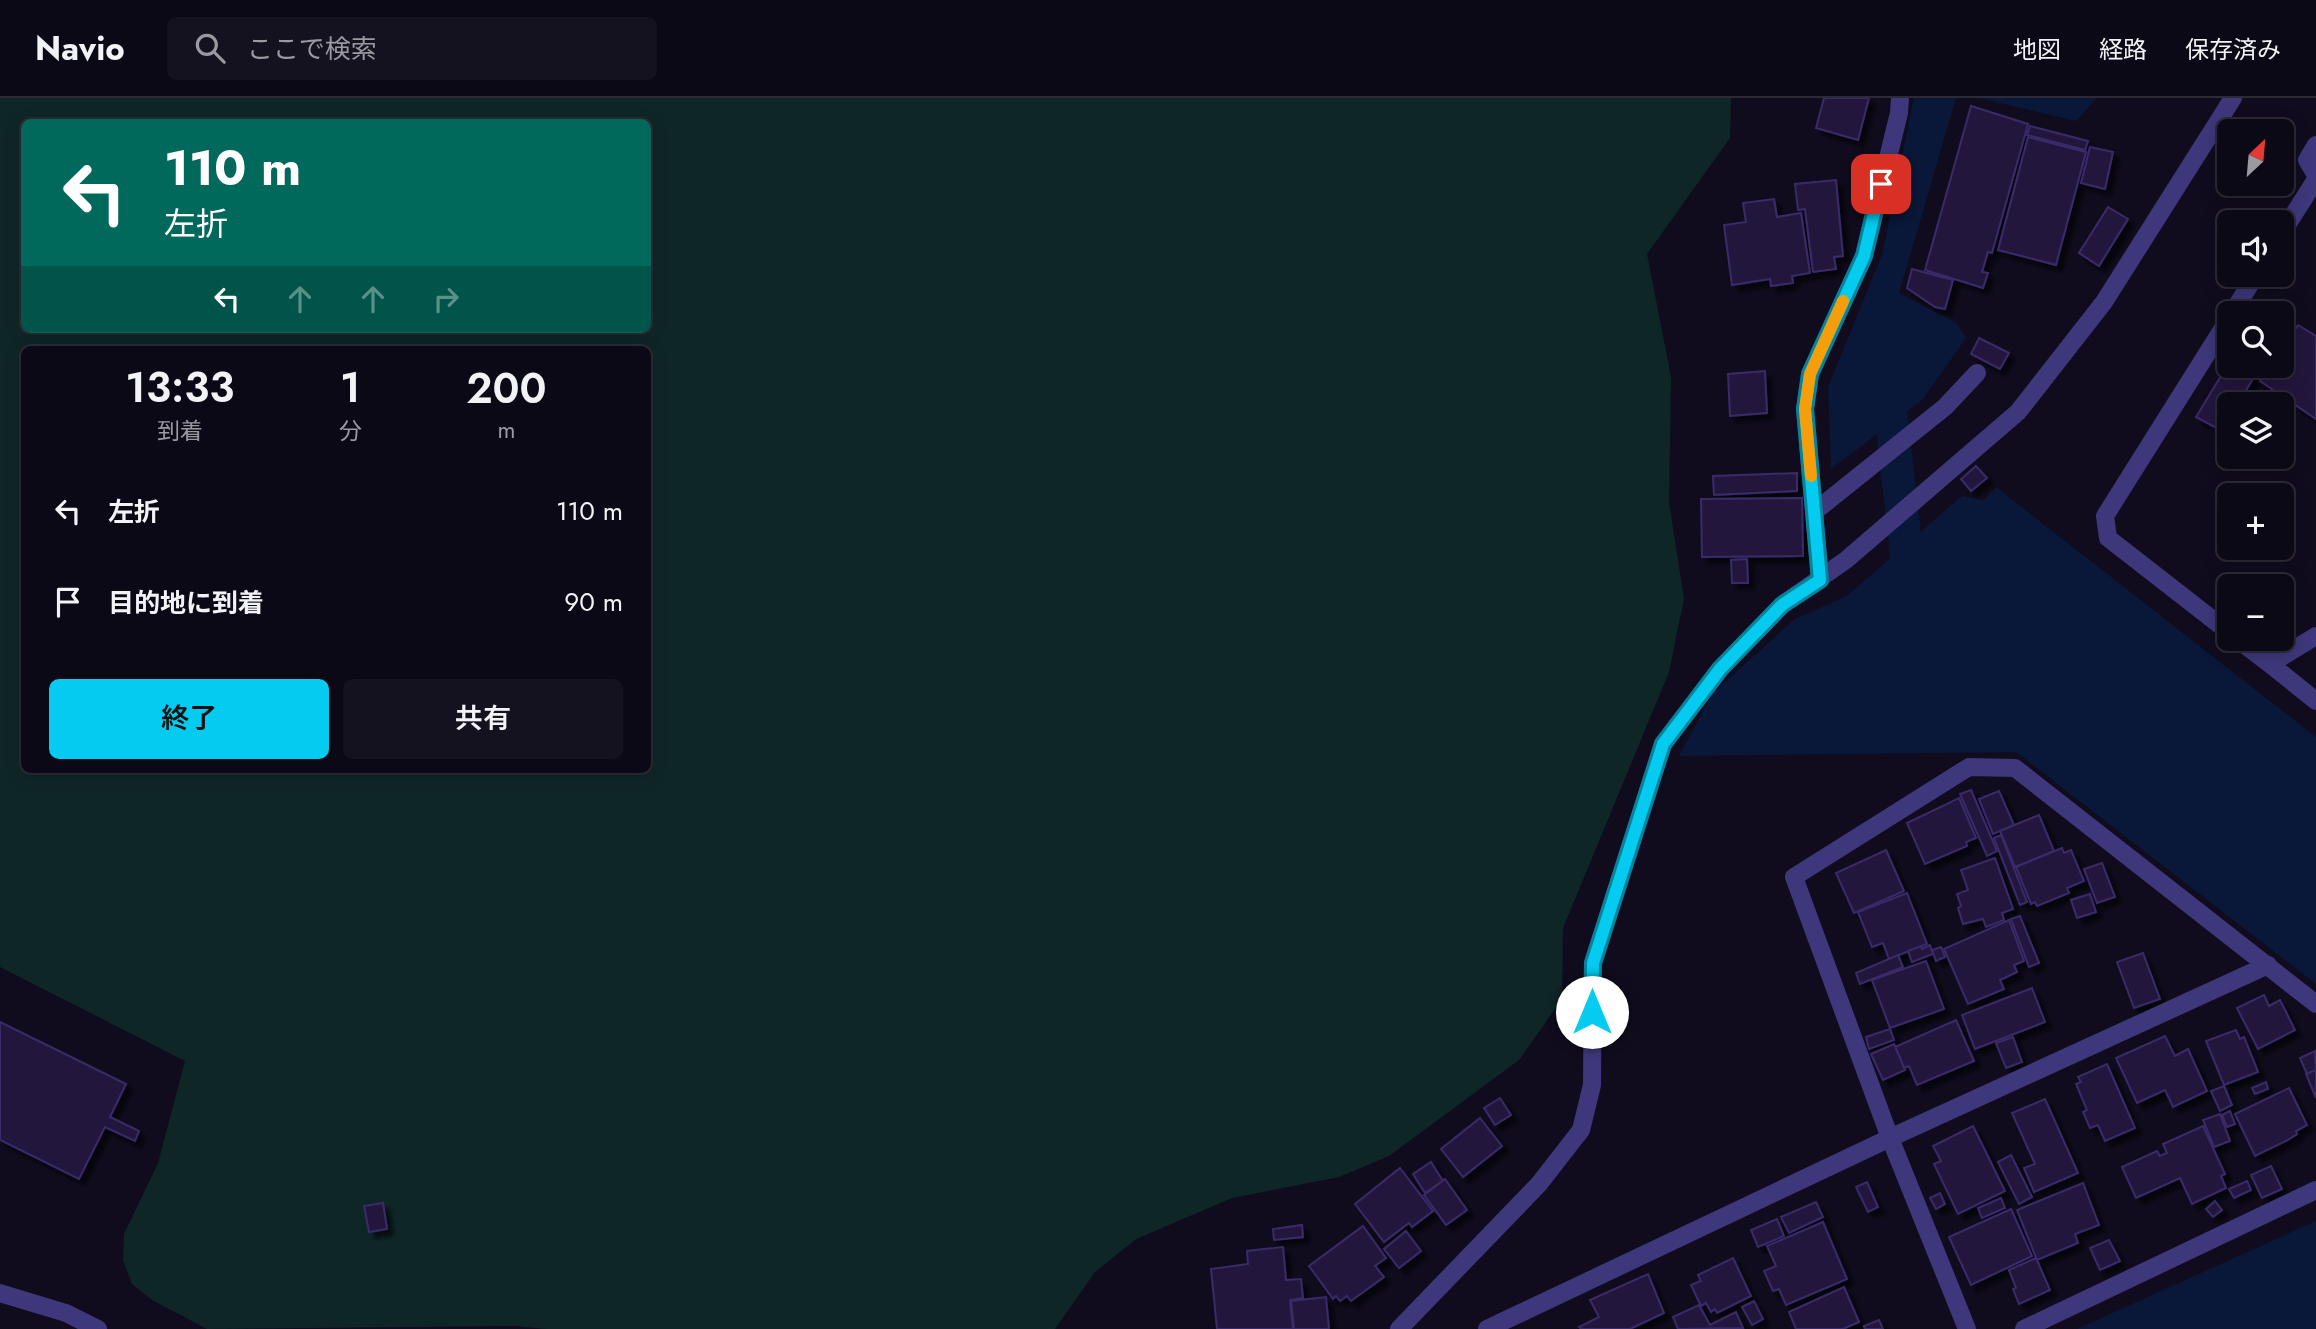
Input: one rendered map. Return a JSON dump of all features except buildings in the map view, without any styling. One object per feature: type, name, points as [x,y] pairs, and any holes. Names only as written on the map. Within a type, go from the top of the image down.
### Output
[{"type":"street","points":[[1820,580],[1805,409],[1810,374],[1864,256],[1899,113],[1900,98]]},
{"type":"street","points":[[1399,1329],[1539,1184],[1581,1130],[1592,1085],[1593,963],[1663,744],[1720,669],[1782,605],[1846,560],[2018,412],[2104,302],[2233,98]]},
{"type":"street","points":[[2294,213],[2316,177],[2307,160],[2316,145]]},
{"type":"street","points":[[2217,337],[2105,516],[2108,538],[2217,623]]},
{"type":"street","points":[[1814,512],[1945,407],[1977,373]]},
{"type":"street","points":[[2270,664],[2316,636]]},
{"type":"street","points":[[2253,651],[2316,701]]},
{"type":"street","points":[[1967,1329],[1890,1138],[1794,877],[1969,766],[2015,768],[2316,1004]]},
{"type":"street","points":[[1487,1329],[1890,1138],[2267,965]]},
{"type":"street","points":[[2024,1329],[2316,1190]]},
{"type":"street","points":[[0,1293],[66,1313],[99,1329]]},
{"type":"green space","points":[[0,98],[1731,98],[1730,138],[1647,254],[1671,377],[1669,502],[1684,599],[1669,672],[1563,928],[1562,999],[1519,1060],[1389,1156],[1339,1177],[1232,1198],[1136,1239],[1095,1272],[1055,1329],[546,1329],[515,1326],[207,1329],[152,1300],[132,1284],[123,1260],[124,1234],[158,1163],[185,1061],[0,967]]},
{"type":"water","points":[[1914,98],[1956,98],[1899,293],[1955,322],[1966,338],[1922,400],[1831,469],[1828,387],[1882,255]]},
{"type":"water","points":[[1979,98],[2097,98],[2076,121]]},
{"type":"water","points":[[1996,487],[2316,737],[2316,984],[2016,752],[1679,756],[1713,693],[1795,619],[1847,596],[1962,496],[1984,500]]},
{"type":"water","points":[[2316,1221],[2316,1329],[2077,1329]]},
{"type":"waterway","points":[[1887,379],[1910,584],[1915,588]]},
{"type":"slow traffic","points":[[1811,476],[1805,409],[1810,374],[1843,301]]},
{"type":"route","points":[[1592,1012],[1593,963],[1663,744],[1720,669],[1782,605],[1820,580],[1805,409],[1810,374],[1864,256],[1881,184]]}]
